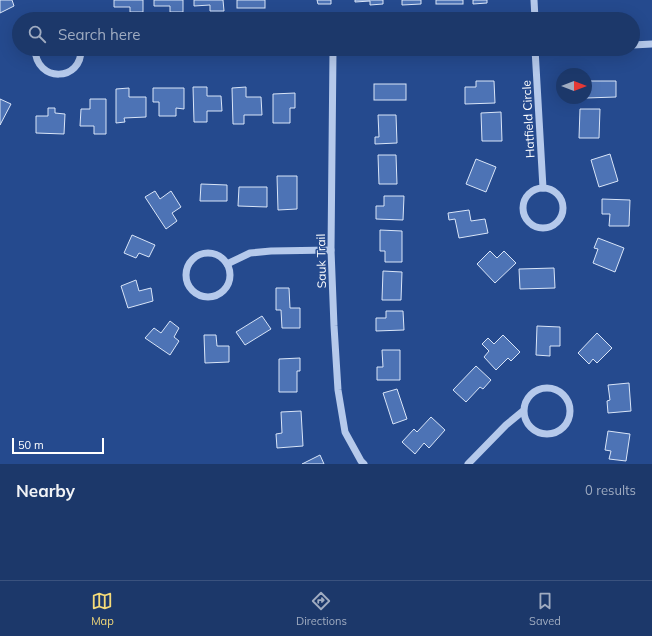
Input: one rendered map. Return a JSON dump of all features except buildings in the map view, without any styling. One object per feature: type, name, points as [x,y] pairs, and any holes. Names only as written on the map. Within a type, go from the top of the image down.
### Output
[{"type":"street","points":[[534,0],[535,12]]},
{"type":"street","points":[[640,45],[652,44]]},
{"type":"street","points":[[35,56],[43,69],[50,73],[65,74],[77,65],[80,56]]},
{"type":"street","name":"Sauk Trail","points":[[332,56],[331,250],[334,326],[345,432],[364,464]]},
{"type":"street","name":"Hatfield Circle","points":[[535,56],[543,188]]},
{"type":"street","points":[[543,188],[551,190],[557,195],[561,201],[563,209],[561,217],[557,223],[550,227],[542,228],[535,227],[528,222],[524,216],[523,208],[524,200],[529,194],[535,190],[543,188]]},
{"type":"street","points":[[227,264],[250,253],[271,251],[331,250]]},
{"type":"street","points":[[204,253],[212,253],[219,256],[227,264],[230,270],[230,278],[227,288],[222,293],[209,298],[195,294],[190,289],[186,275],[187,267],[197,256],[204,253]]},
{"type":"street","points":[[468,464],[506,425],[523,411],[524,403],[535,391],[543,388],[550,388],[563,394],[570,408],[570,415],[564,428],[551,435],[542,435],[528,427],[524,420],[523,411]]}]
